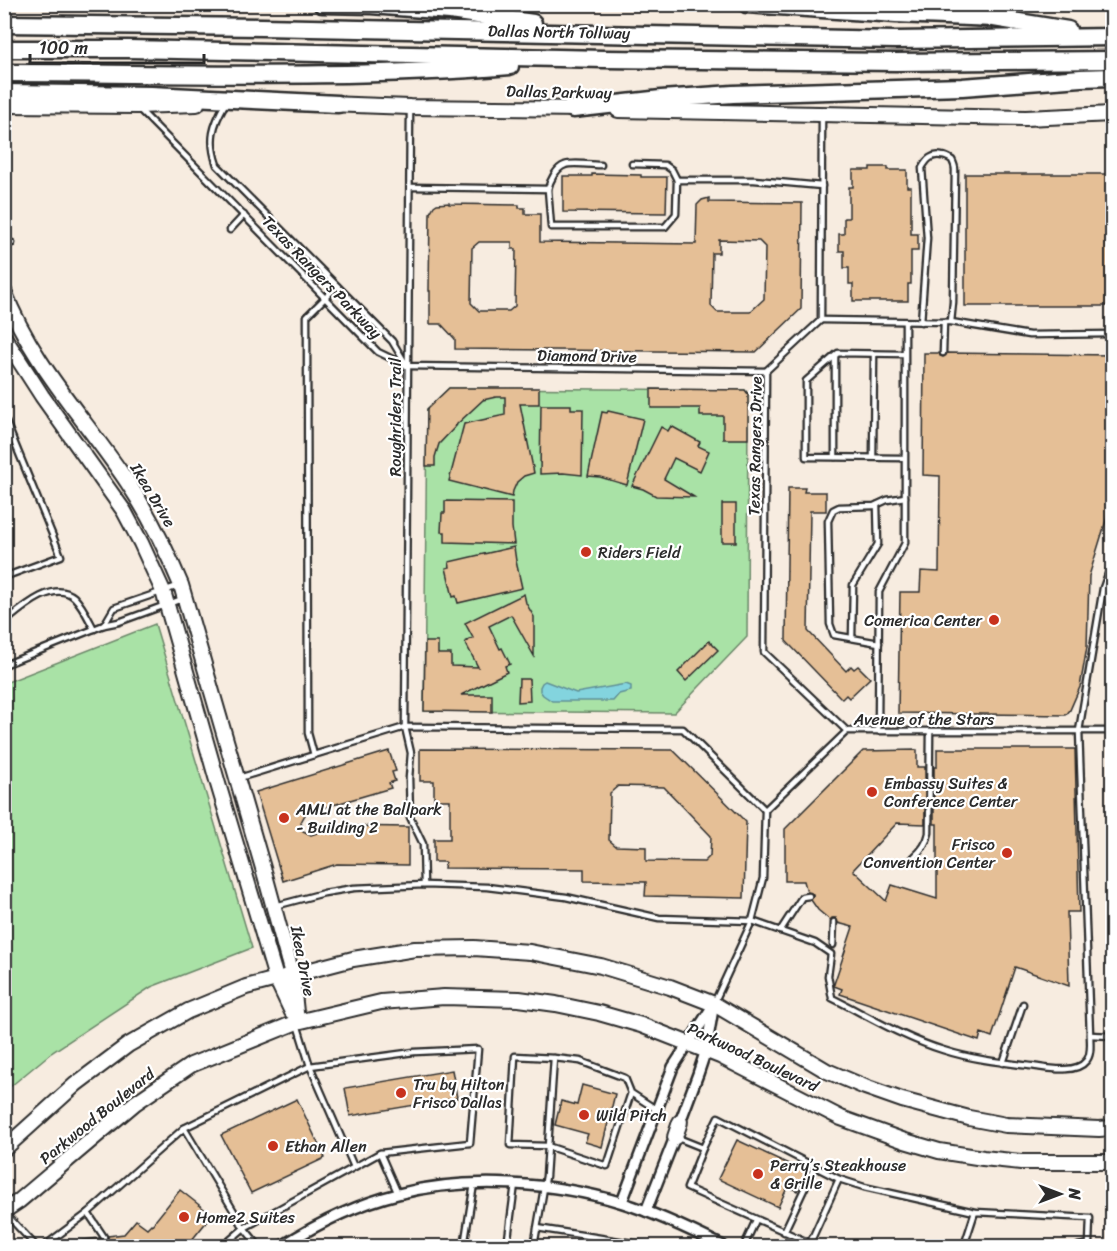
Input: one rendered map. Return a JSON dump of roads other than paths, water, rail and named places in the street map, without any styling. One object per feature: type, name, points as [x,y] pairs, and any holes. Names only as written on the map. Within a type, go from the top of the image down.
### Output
[{"type":"highway","points":[[322,4],[450,11],[604,33]]},
{"type":"highway","points":[[747,4],[994,18],[1112,37]]},
{"type":"highway","name":"Dallas North Tollway","points":[[4,24],[284,27],[895,40],[1112,37]]},
{"type":"highway","name":"Dallas North Tollway","points":[[4,50],[140,49],[896,62],[1113,60]]},
{"type":"highway","points":[[4,73],[336,75],[436,72],[604,58]]},
{"type":"highway","points":[[573,109],[733,93],[962,87],[1113,77]]},
{"type":"highway","points":[[4,93],[150,95],[338,104]]},
{"type":"main road","name":"Dallas Parkway","points":[[4,105],[338,104],[1026,118],[1113,114]]},
{"type":"main road","name":"Ikea Drive","points":[[4,291],[24,334],[50,376],[117,468],[149,517],[164,545],[183,592],[274,906],[292,974],[297,1022]]},
{"type":"main road","name":"Ikea Drive","points":[[4,337],[42,396],[124,511],[163,591],[276,978],[297,1022]]},
{"type":"main road","points":[[218,784],[237,779]]},
{"type":"main road","name":"Parkwood Boulevard","points":[[4,1149],[76,1084],[128,1045],[188,1011],[246,987],[276,978],[353,959],[416,949],[474,948],[530,952],[601,966],[670,987],[714,1004],[827,1071],[902,1100],[969,1118],[1006,1125],[1113,1128]]},
{"type":"main road","name":"Parkwood Boulevard","points":[[4,1211],[19,1201],[135,1103],[191,1065],[297,1022],[381,1002],[444,997],[519,999],[556,1004],[641,1025],[720,1056],[841,1118],[939,1151],[1021,1162],[1113,1162]]},
{"type":"main road","points":[[675,1137],[680,1122]]},
{"type":"street","points":[[622,1202],[673,1067],[714,1004]]},
{"type":"street","points":[[680,1122],[706,1050],[714,1004]]},
{"type":"street","points":[[646,1211],[675,1137]]},
{"type":"street","points":[[282,1246],[332,1218],[398,1194],[437,1187],[515,1184],[544,1186],[622,1202],[687,1228],[723,1246]]},
{"type":"lane","name":"Texas Rangers Parkway","points":[[226,103],[212,134],[212,152],[217,165],[392,341],[407,366]]},
{"type":"lane","name":"Texas Rangers Parkway","points":[[137,106],[378,352],[407,366]]},
{"type":"lane","name":"Roughriders Trail","points":[[410,107],[405,727],[411,753],[410,817],[423,844],[424,885]]},
{"type":"lane","points":[[822,113],[821,320],[951,322],[1029,334],[1113,333]]},
{"type":"lane","points":[[921,322],[927,238],[922,168],[932,156],[939,155],[952,161],[955,170],[951,322]]},
{"type":"lane","points":[[601,165],[566,164],[558,170],[548,189],[551,227],[665,227],[676,214],[677,180],[672,170],[665,165],[632,164]]},
{"type":"lane","points":[[677,180],[754,180],[822,186]]},
{"type":"lane","points":[[410,187],[548,189]]},
{"type":"lane","points":[[230,230],[244,215]]},
{"type":"lane","points":[[4,243],[12,243]]},
{"type":"lane","points":[[314,755],[308,733],[307,316],[337,286]]},
{"type":"lane","name":"Texas Rangers Drive","points":[[821,320],[766,371],[764,652],[847,731]]},
{"type":"lane","points":[[878,731],[879,592],[905,543],[905,322]]},
{"type":"lane","points":[[944,322],[944,353]]},
{"type":"lane","points":[[904,354],[838,353],[806,381],[806,457],[904,458]]},
{"type":"lane","points":[[873,458],[874,354]]},
{"type":"lane","points":[[835,357],[835,457]]},
{"type":"lane","name":"Diamond Drive","points":[[407,366],[766,371]]},
{"type":"lane","points":[[4,417],[60,556],[4,577]]},
{"type":"lane","points":[[879,643],[834,635],[828,617],[828,521],[833,510],[839,507],[874,506],[887,500],[905,497]]},
{"type":"lane","points":[[852,638],[853,585],[878,544],[877,505]]},
{"type":"lane","points":[[274,906],[354,888],[424,885],[487,887],[566,897],[658,918],[752,921],[815,943],[831,954],[828,976],[832,998],[893,1029],[943,1050],[988,1061],[1044,1068],[1078,1068],[1089,1057],[1090,1035],[1079,730],[1103,588],[1113,563]]},
{"type":"lane","points":[[104,625],[114,609],[163,591],[183,592]]},
{"type":"lane","points":[[4,623],[30,602],[50,592],[62,592],[72,595],[80,604],[94,629]]},
{"type":"lane","points":[[4,665],[104,625],[168,605],[183,592]]},
{"type":"lane","points":[[4,602],[11,617]]},
{"type":"lane","points":[[237,779],[405,727],[683,729],[765,810],[763,878],[752,921],[714,1004]]},
{"type":"lane","name":"Avenue of the Stars","points":[[765,810],[847,731],[1113,730]]},
{"type":"lane","points":[[913,858],[921,851],[929,833],[930,731]]},
{"type":"lane","points":[[780,931],[802,897],[809,896]]},
{"type":"lane","points":[[833,945],[834,922]]},
{"type":"lane","points":[[1004,1063],[1023,1004]]},
{"type":"lane","points":[[297,1022],[310,1066],[354,1167]]},
{"type":"lane","points":[[1090,1035],[1113,1036]]},
{"type":"lane","points":[[44,1246],[88,1213],[184,1128],[310,1066],[414,1052],[478,1049],[470,1143],[380,1153],[244,1228],[223,1246]]},
{"type":"lane","points":[[631,1093],[607,1166],[547,1146],[510,1144],[515,1056],[580,1061],[625,1078],[631,1093],[657,1110]]},
{"type":"lane","points":[[534,1246],[546,1176],[554,1058]]},
{"type":"lane","points":[[839,1179],[810,1243],[687,1188],[718,1117],[839,1179],[864,1187],[975,1212],[1090,1218],[1089,1244],[1078,1246]]},
{"type":"lane","points":[[184,1128],[244,1228],[259,1246]]},
{"type":"lane","points":[[675,1137],[703,1148]]},
{"type":"lane","points":[[380,1153],[398,1194]]},
{"type":"lane","points":[[784,1232],[815,1166]]},
{"type":"lane","points":[[464,1246],[474,1184]]},
{"type":"lane","points":[[507,1246],[515,1184]]},
{"type":"lane","points":[[4,1211],[36,1246]]},
{"type":"lane","points":[[964,1246],[975,1212]]},
{"type":"lane","points":[[88,1213],[104,1237]]},
{"type":"lane","points":[[744,1246],[756,1220]]},
{"type":"lane","points":[[537,1228],[651,1246]]},
{"type":"water","points":[[545,681],[576,693],[626,684],[631,686],[631,691],[619,694],[613,701],[552,701],[540,691]]},
{"type":"place","name":"Riders Field","points":[[586,552]]},
{"type":"place","name":"Comerica Center","points":[[994,620]]},
{"type":"place","name":"Embassy Suites & Conference Center","points":[[872,792]]},
{"type":"place","name":"AMLI at the Ballpark - Building 2","points":[[284,818]]},
{"type":"place","name":"Frisco Convention Center","points":[[1007,853]]},
{"type":"place","name":"Tru by Hilton Frisco Dallas","points":[[401,1093]]},
{"type":"place","name":"Wild Pitch","points":[[584,1115]]},
{"type":"place","name":"Ethan Allen","points":[[273,1146]]},
{"type":"place","name":"Perry’s Steakhouse & Grille","points":[[758,1174]]},
{"type":"place","name":"Home2 Suites","points":[[184,1217]]}]
